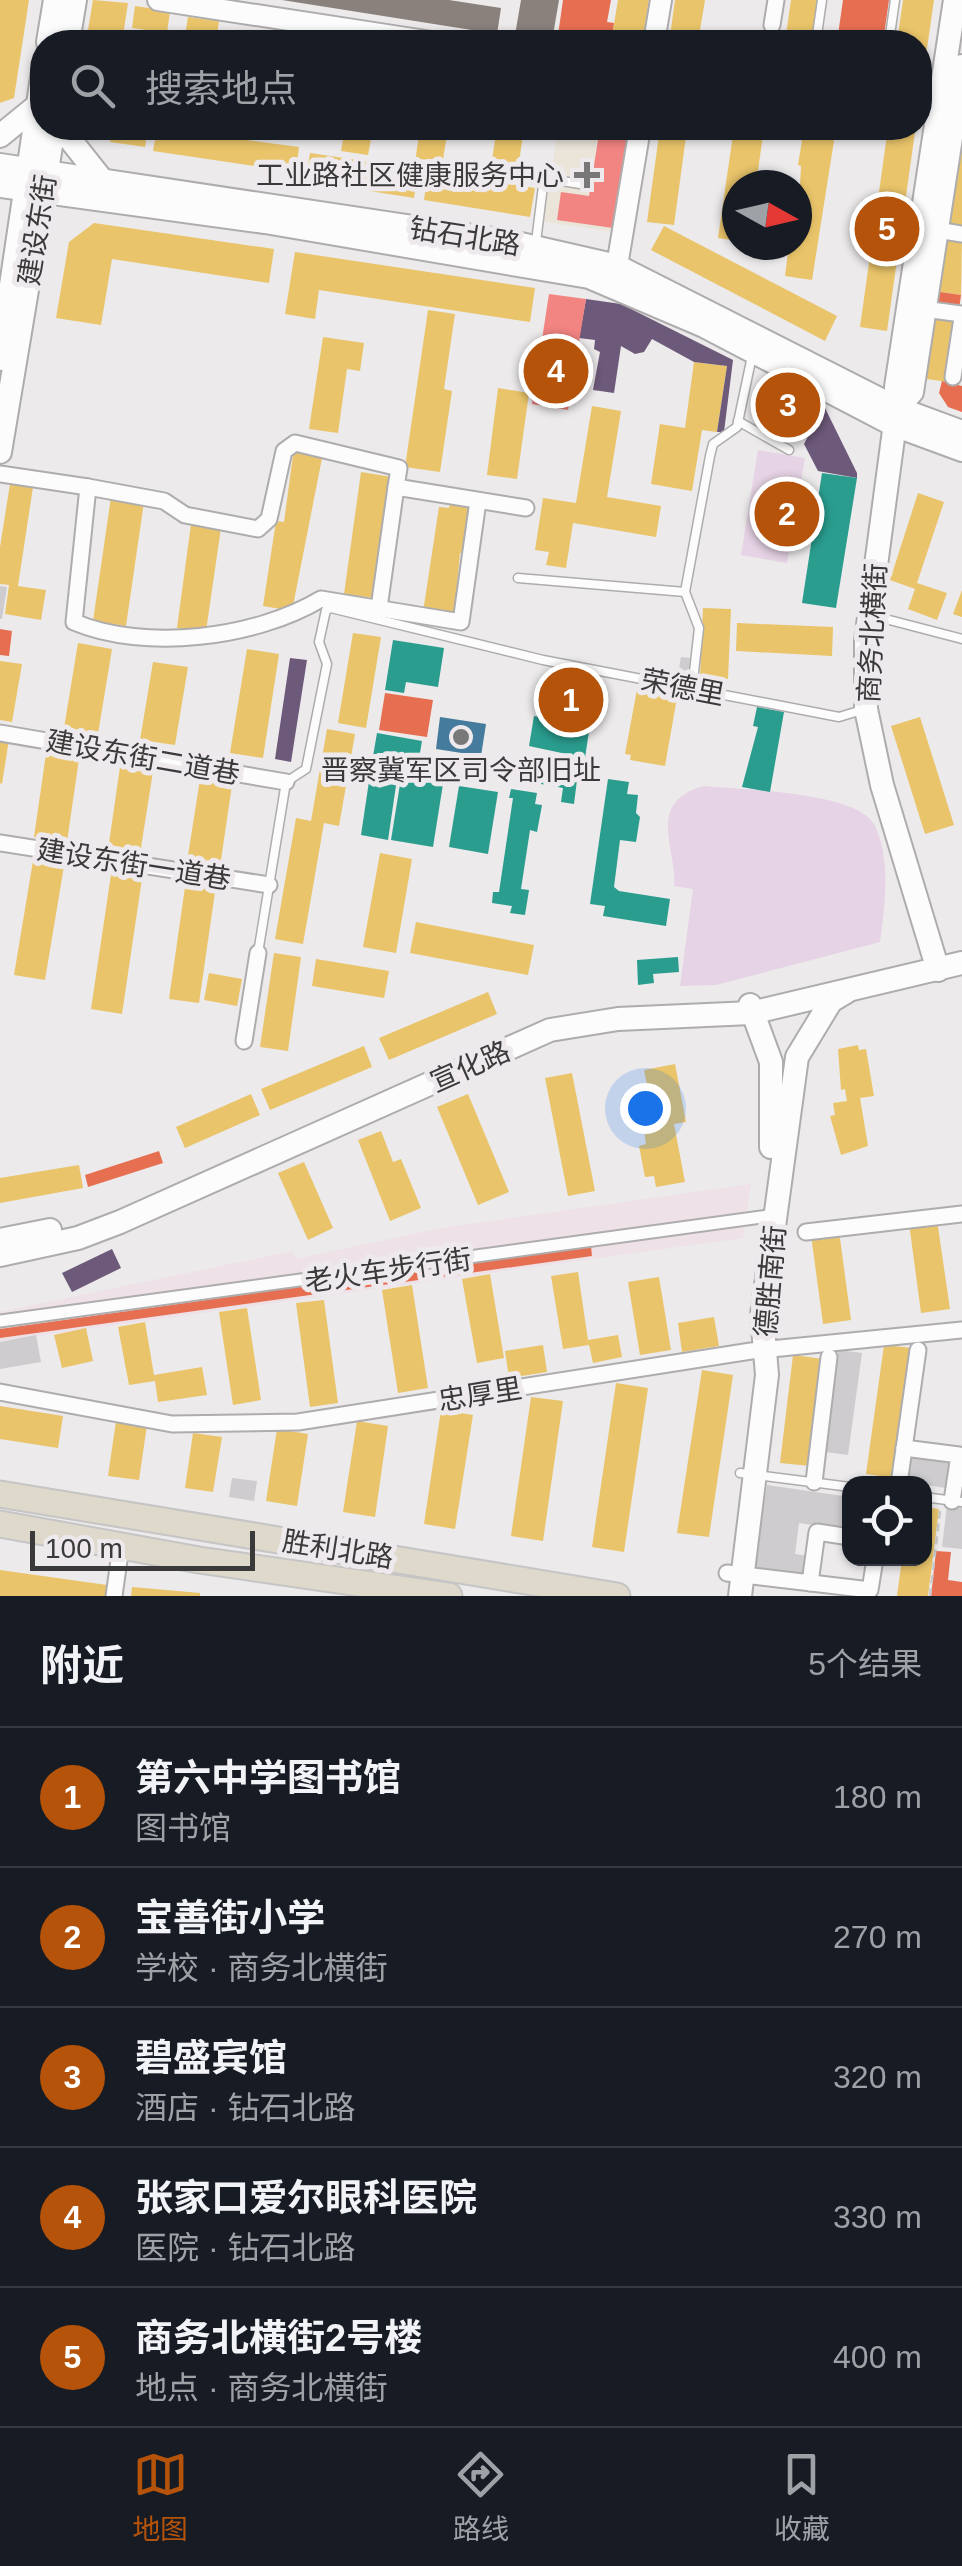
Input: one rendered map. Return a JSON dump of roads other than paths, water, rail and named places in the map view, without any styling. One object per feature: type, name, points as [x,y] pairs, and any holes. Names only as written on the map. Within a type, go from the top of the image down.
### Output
[{"type":"highway","name":"胜利北路","points":[[0,1494],[617,1596]]},
{"type":"highway","name":"胜利北路","points":[[0,1524],[414,1594],[449,1596]]},
{"type":"main road","points":[[50,30],[55,0]]},
{"type":"main road","points":[[70,30],[75,0]]},
{"type":"main road","name":"商务北横街","points":[[936,963],[882,785],[866,709],[869,614],[896,416],[896,387],[917,308],[956,0]]},
{"type":"main road","name":"商务北横街","points":[[943,122],[962,66]]},
{"type":"main road","points":[[0,136],[30,111]]},
{"type":"main road","name":"建设东街","points":[[0,452],[36,181],[37,140]]},
{"type":"main road","name":"建设东街","points":[[36,181],[52,140]]},
{"type":"main road","points":[[67,140],[104,182]]},
{"type":"main road","name":"钻石北路","points":[[0,166],[82,196],[589,277],[896,416]]},
{"type":"main road","name":"钻石北路","points":[[0,186],[36,181],[104,182],[535,247],[616,266],[896,416]]},
{"type":"main road","points":[[0,196],[29,225],[60,204],[82,196]]},
{"type":"main road","name":"建设东街","points":[[0,360],[29,225]]},
{"type":"main road","points":[[896,416],[962,432]]},
{"type":"main road","points":[[896,416],[962,450]]},
{"type":"main road","name":"宣化路","points":[[818,991],[853,989],[936,963],[962,949]]},
{"type":"main road","name":"宣化路","points":[[0,1255],[78,1238],[120,1222],[550,1030],[618,1019],[751,1009],[936,963],[962,963]]},
{"type":"main road","name":"德胜南街","points":[[768,1216],[797,1056],[831,1001],[853,989]]},
{"type":"main road","name":"德胜南街","points":[[773,1135],[787,1049],[818,991]]},
{"type":"main road","name":"宣化路","points":[[0,1240],[74,1225],[116,1209],[548,1020],[620,1008],[751,1009]]},
{"type":"main road","name":"德胜南街","points":[[734,1585],[747,1474],[767,1375],[758,1350],[773,1135],[771,1062],[766,1038],[751,1009]]},
{"type":"street","points":[[158,0],[225,5],[365,30]]},
{"type":"street","points":[[648,30],[652,0]]},
{"type":"street","points":[[656,30],[661,0]]},
{"type":"street","points":[[772,26],[776,0]]},
{"type":"street","points":[[616,266],[638,140]]},
{"type":"street","points":[[929,228],[962,234]]},
{"type":"street","points":[[917,308],[962,316],[953,376]]},
{"type":"street","points":[[0,474],[164,501],[185,515],[258,529],[268,519],[284,451],[295,443],[399,468],[379,608]]},
{"type":"street","points":[[88,487],[71,618],[80,625],[182,641],[297,613],[321,599],[461,622],[478,501]]},
{"type":"street","points":[[396,487],[526,508]]},
{"type":"street","name":"建设东街二道巷","points":[[0,733],[286,782]]},
{"type":"street","name":"建设东街一道巷","points":[[0,842],[269,885]]},
{"type":"street","points":[[244,1041],[258,954]]},
{"type":"street","points":[[806,1232],[962,1214]]},
{"type":"street","name":"老火车步行街","points":[[0,1321],[768,1216]]},
{"type":"street","name":"忠厚里","points":[[0,1392],[172,1424],[234,1427],[298,1422],[758,1350],[962,1330]]},
{"type":"street","points":[[901,1476],[918,1350]]},
{"type":"street","points":[[814,1482],[830,1357]]},
{"type":"street","points":[[904,1448],[959,1455],[952,1500]]},
{"type":"street","points":[[810,1583],[817,1532],[842,1536]]},
{"type":"street","points":[[114,1596],[121,1546]]},
{"type":"street","points":[[734,1585],[810,1583],[870,1590],[874,1566]]},
{"type":"lane","points":[[818,30],[822,0]]},
{"type":"lane","points":[[891,30],[895,0]]},
{"type":"lane","points":[[535,247],[544,178],[580,184]]},
{"type":"lane","points":[[692,688],[699,628],[684,592],[713,444],[738,421],[753,351]]},
{"type":"lane","points":[[738,421],[789,450]]},
{"type":"lane","points":[[518,578],[684,592]]},
{"type":"lane","name":"荣德里","points":[[286,782],[306,769],[327,664],[319,642],[326,610],[839,717],[866,709]]},
{"type":"lane","points":[[869,614],[962,638]]},
{"type":"lane","points":[[258,954],[286,782]]},
{"type":"lane","points":[[747,1474],[842,1486]]},
{"type":"place","name":"工业路社区健康服务中心","points":[[587,175]]},
{"type":"place","name":"商务北横街2号楼","points":[[887,229]]},
{"type":"place","name":"张家口爱尔眼科医院","points":[[556,371]]},
{"type":"place","name":"碧盛宾馆","points":[[788,405]]},
{"type":"place","name":"宝善街小学","points":[[787,514]]},
{"type":"place","name":"第六中学图书馆","points":[[571,700]]},
{"type":"place","name":"晋察冀军区司令部旧址","points":[[461,737]]}]
